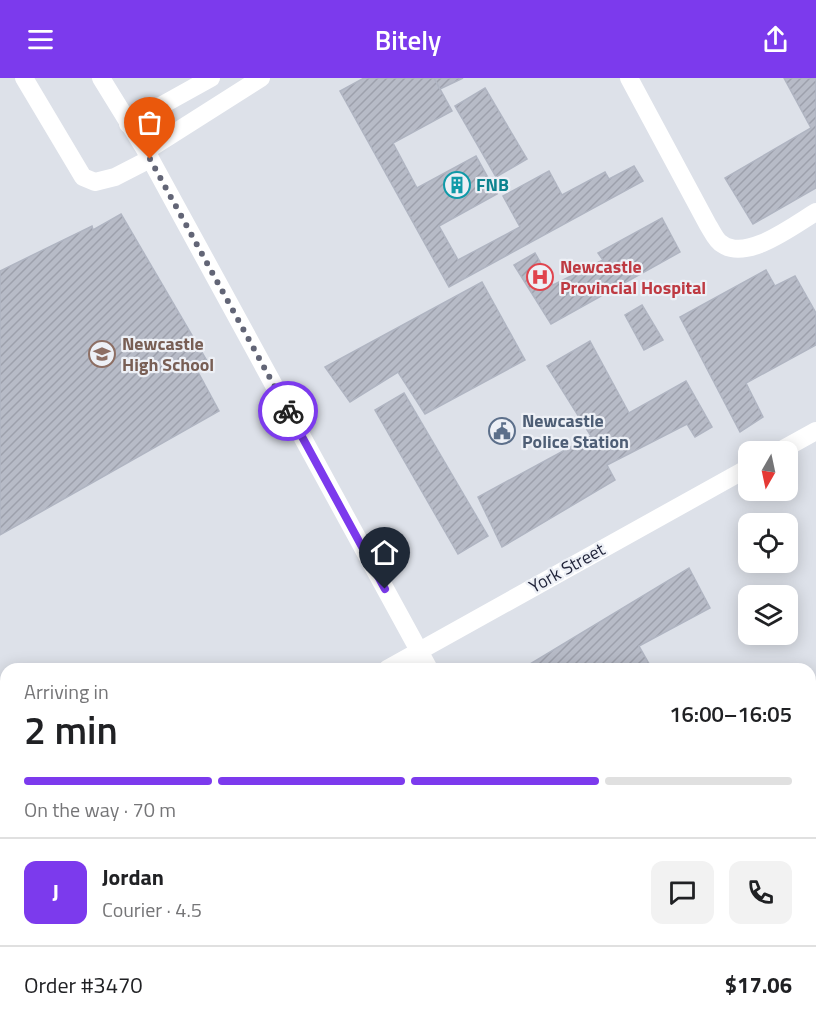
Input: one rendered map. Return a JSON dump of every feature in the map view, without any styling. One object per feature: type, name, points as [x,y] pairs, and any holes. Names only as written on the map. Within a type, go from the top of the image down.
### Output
[{"type":"street","points":[[24,78],[83,177],[95,182],[116,177],[261,78]]},
{"type":"street","points":[[101,78],[148,155],[426,663]]},
{"type":"street","points":[[128,124],[211,78]]},
{"type":"street","points":[[629,78],[708,225],[721,244],[738,250],[753,248],[816,212]]},
{"type":"street","points":[[798,441],[816,431]]},
{"type":"street","name":"York Street","points":[[398,663],[738,474]]},
{"type":"building","name":"FNB","points":[[364,78],[434,78],[452,111],[393,143],[417,188],[476,156],[497,194],[439,226],[458,260],[520,227],[503,196],[549,171],[562,195],[605,172],[609,179],[634,166],[643,181],[449,287],[340,91]]},
{"type":"building","points":[[434,78],[463,78],[440,89]]},
{"type":"building","points":[[784,78],[816,78],[816,188],[753,224],[725,178],[811,128]]},
{"type":"building","points":[[485,88],[527,159],[496,177],[455,106]]},
{"type":"building","points":[[121,214],[207,361],[198,372],[219,411],[0,535],[0,271],[92,226],[93,230]]},
{"type":"building","points":[[662,218],[680,252],[551,324],[514,265],[535,253],[553,285],[603,260],[598,253]]},
{"type":"building","points":[[766,270],[775,286],[795,276],[816,313],[816,345],[746,383],[763,417],[740,432],[680,317]]},
{"type":"building","points":[[482,282],[525,360],[425,414],[398,372],[350,402],[325,367]]},
{"type":"building","points":[[642,305],[663,340],[644,350],[625,315]]},
{"type":"building","points":[[590,341],[629,413],[686,381],[712,427],[695,437],[687,424],[607,465],[615,480],[502,547],[478,497],[591,436],[547,366]]},
{"type":"building","points":[[404,393],[488,536],[458,554],[375,410]]},
{"type":"building","points":[[689,568],[710,608],[639,646],[649,663],[532,663]]},
{"type":"way so far","points":[[150,159],[288,411]]},
{"type":"place","name":"FNB","points":[[457,185]]},
{"type":"place","name":"Newcastle Provincial Hospital","points":[[540,277]]},
{"type":"place","name":"Newcastle High School","points":[[102,354]]},
{"type":"place","name":"Newcastle Police Station","points":[[502,431]]},
{"type":"route","points":[[288,411],[385,589]]}]
